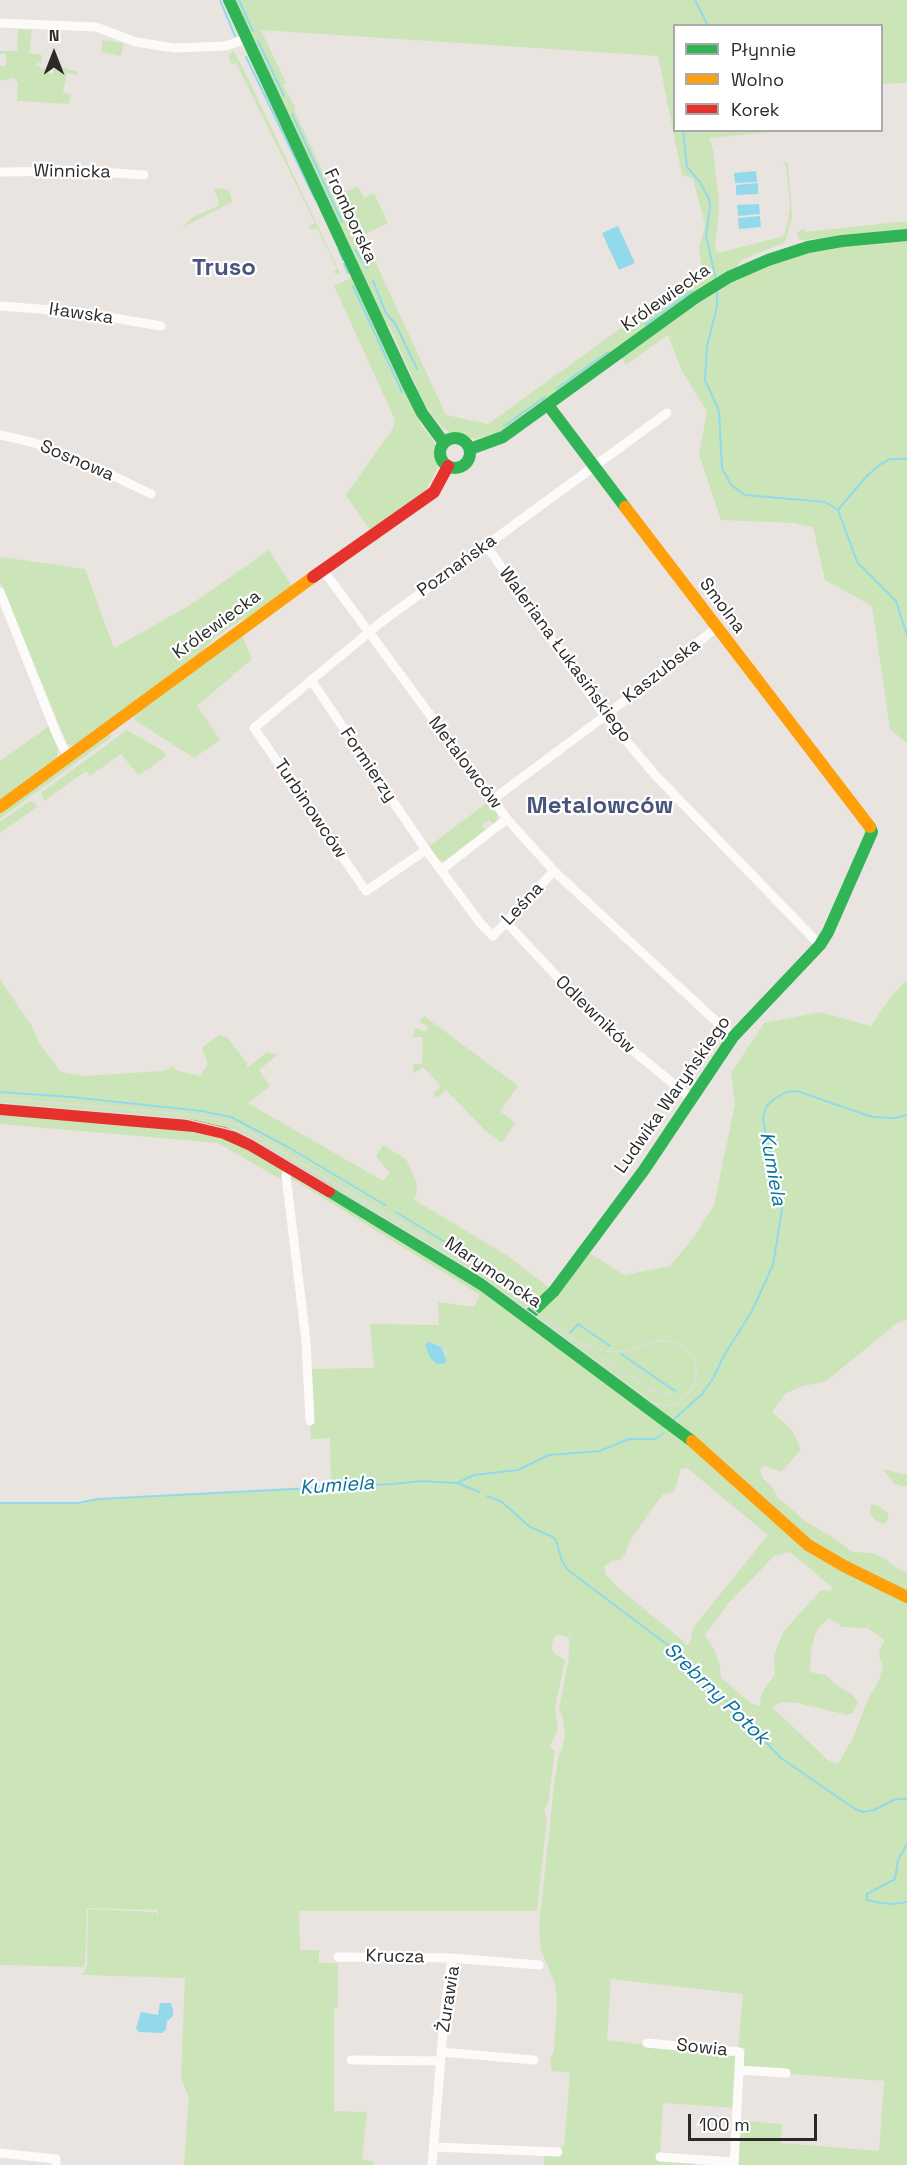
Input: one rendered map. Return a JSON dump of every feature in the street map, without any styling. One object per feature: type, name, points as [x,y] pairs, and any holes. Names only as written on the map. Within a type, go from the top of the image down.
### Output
[{"type":"street","name":"Fromborska","points":[[230,0],[412,393],[422,413],[444,443]]},
{"type":"street","points":[[0,23],[96,27],[136,42],[174,48],[225,46],[247,39]]},
{"type":"street","name":"Winnicka","points":[[0,172],[87,171],[144,175]]},
{"type":"street","name":"Królewiecka","points":[[470,449],[503,437],[716,284],[768,260],[808,247],[842,241],[907,235]]},
{"type":"street","name":"Iławska","points":[[0,306],[79,312],[161,326]]},
{"type":"street","name":"Smolna","points":[[548,405],[716,628],[870,826]]},
{"type":"street","name":"Poznańska","points":[[254,728],[369,632],[667,413]]},
{"type":"street","name":"Sosnowa","points":[[0,435],[34,442],[151,494]]},
{"type":"street","points":[[451,439],[466,442],[470,449],[470,455],[464,465],[459,467],[448,466],[440,456],[444,443],[451,439]]},
{"type":"street","name":"Królewiecka","points":[[0,807],[323,570],[434,492],[448,466]]},
{"type":"street","name":"Waleriana Łukasińskiego","points":[[486,545],[605,716],[656,776],[820,945]]},
{"type":"street","name":"Metalowców","points":[[323,570],[507,819],[554,871],[733,1037]]},
{"type":"street","points":[[0,592],[68,757]]},
{"type":"street","name":"Kaszubska","points":[[492,800],[605,716],[716,628]]},
{"type":"street","name":"Formierzy","points":[[311,680],[426,850]]},
{"type":"street","name":"Turbinowców","points":[[254,728],[366,891],[426,850]]},
{"type":"street","points":[[426,850],[441,870],[507,819]]},
{"type":"street","name":"Ludwika Waryńskiego","points":[[527,1317],[554,1291],[675,1127],[733,1037],[820,945],[872,835],[870,826]]},
{"type":"street","name":"Leśna","points":[[441,870],[480,924],[493,936],[554,871]]},
{"type":"street","name":"Odlewników","points":[[506,922],[604,1027],[692,1099]]},
{"type":"street","name":"Marymoncka","points":[[0,1109],[204,1128],[237,1138],[446,1261],[527,1317],[695,1443],[808,1545],[844,1566],[907,1597]]},
{"type":"street","points":[[289,1167],[286,1176],[306,1341],[310,1421]]},
{"type":"street","name":"Krucza","points":[[338,1957],[452,1959]]},
{"type":"street","name":"Żurawia","points":[[432,2165],[452,1959],[539,1965]]},
{"type":"street","name":"Sowia","points":[[647,2043],[740,2052],[734,2163],[660,2157]]},
{"type":"street","name":"Żurawia","points":[[351,2060],[441,2056],[534,2060]]},
{"type":"street","name":"Sowia","points":[[739,2070],[786,2073]]},
{"type":"street","points":[[434,2147],[558,2152]]},
{"type":"street","points":[[0,2153],[56,2162]]},
{"type":"green space","points":[[234,0],[907,0],[907,83],[883,84],[883,24],[673,24],[673,130],[658,56],[261,30],[286,83],[283,85],[295,107],[334,197],[358,186],[364,198],[374,193],[388,223],[363,235],[446,415],[488,424],[682,284],[702,273],[699,247],[705,225],[693,179],[682,175],[673,132],[771,132],[709,138],[713,150],[719,201],[715,241],[717,253],[784,236],[790,206],[786,167],[782,160],[788,164],[792,216],[784,243],[741,260],[736,268],[511,427],[498,433],[476,439],[453,434],[443,428],[422,399],[391,329],[381,317]]},
{"type":"green space","points":[[18,29],[32,30],[29,53],[42,55],[41,63],[37,63],[36,66],[40,67],[40,70],[48,69],[48,73],[53,74],[55,65],[78,72],[78,75],[67,73],[63,92],[71,94],[69,104],[17,101],[18,83],[14,78],[0,81],[0,66],[6,66],[6,54],[0,54],[0,51],[17,51]]},
{"type":"green space","points":[[103,40],[124,43],[121,56],[101,52]]},
{"type":"green space","points":[[233,50],[341,275],[332,272],[337,269],[317,228],[311,230],[309,226],[315,223],[236,63],[231,64],[229,57]]},
{"type":"green space","points":[[214,188],[229,190],[232,202],[183,227],[191,218],[220,205]]},
{"type":"green space","points":[[907,221],[907,230],[804,240],[800,240],[797,234],[804,229],[805,232]]},
{"type":"green space","points":[[907,239],[907,743],[890,729],[872,606],[825,580],[813,527],[794,523],[721,520],[699,454],[707,412],[681,369],[668,335],[626,365],[621,357],[708,295],[760,267],[830,247]]},
{"type":"green space","points":[[353,277],[421,425],[434,441],[438,460],[438,467],[425,491],[370,530],[346,495],[393,428],[395,420],[334,286]]},
{"type":"green space","points":[[269,550],[292,586],[262,609],[212,640],[200,654],[75,746],[67,744],[0,581],[0,559],[2,557],[85,569],[114,648],[190,605]]},
{"type":"green space","points":[[242,635],[252,659],[197,706],[220,740],[194,758],[136,721],[134,716]]},
{"type":"green space","points":[[49,726],[58,749],[57,758],[0,801],[0,761]]},
{"type":"green space","points":[[127,730],[163,751],[166,756],[138,775],[121,754],[90,776],[86,771],[44,801],[41,793]]},
{"type":"green space","points":[[110,732],[111,737],[0,819],[0,813]]},
{"type":"green space","points":[[29,801],[34,802],[37,807],[0,833],[0,822]]},
{"type":"green space","points":[[488,802],[498,815],[496,822],[493,824],[489,820],[482,825],[485,830],[445,861],[438,860],[428,847]]},
{"type":"green space","points":[[0,979],[33,1028],[39,1043],[61,1072],[83,1076],[163,1071],[174,1066],[175,1070],[200,1076],[208,1064],[202,1048],[219,1035],[227,1037],[247,1063],[247,1068],[267,1052],[278,1055],[259,1070],[270,1086],[248,1103],[383,1181],[390,1173],[376,1157],[383,1145],[406,1159],[417,1183],[416,1196],[413,1199],[508,1256],[551,1289],[532,1305],[524,1308],[235,1133],[0,1105]]},
{"type":"green space","points":[[907,980],[907,1320],[897,1323],[825,1382],[803,1386],[786,1393],[772,1412],[792,1430],[801,1450],[781,1472],[765,1466],[760,1469],[763,1478],[773,1488],[777,1497],[808,1523],[853,1552],[872,1553],[907,1573],[907,2165],[734,2165],[736,2120],[782,2124],[781,2143],[879,2151],[884,2081],[739,2070],[737,2108],[663,2103],[660,2156],[695,2159],[695,2165],[544,2165],[545,2152],[558,2152],[564,2145],[570,2073],[552,2071],[550,2060],[554,2051],[557,2001],[555,1984],[541,1950],[539,1926],[554,1786],[559,1753],[561,1753],[565,1734],[559,1709],[570,1662],[568,1660],[572,1614],[569,1640],[566,1636],[557,1635],[551,1647],[555,1654],[565,1660],[555,1708],[558,1729],[550,1747],[555,1751],[548,1804],[544,1809],[547,1820],[537,1911],[299,1911],[300,1950],[319,1950],[319,1963],[338,1963],[338,2008],[334,2008],[334,2111],[367,2112],[362,2159],[373,2161],[373,2165],[184,2165],[189,2098],[181,2077],[185,1978],[82,1975],[87,1966],[88,1909],[156,1912],[158,1916],[158,1910],[87,1908],[83,1967],[0,1965],[0,1503],[78,1503],[98,1499],[331,1487],[330,1438],[311,1439],[307,1369],[374,1368],[370,1324],[439,1325],[438,1302],[474,1307],[480,1295],[294,1180],[282,1180],[218,1143],[0,1124],[0,1114],[196,1130],[235,1141],[538,1319],[537,1313],[588,1252],[624,1275],[670,1266],[694,1237],[714,1205],[735,1104],[731,1073],[764,1023],[820,1012],[871,1026],[893,994]],"holes":[[[429,1342],[440,1345],[445,1351],[446,1360],[441,1365],[430,1358]],[[687,1468],[768,1535],[696,1624],[688,1645],[614,1584],[606,1575],[604,1567],[613,1560],[619,1561],[625,1554],[630,1540],[663,1494],[669,1494],[675,1490],[681,1469]],[[790,1552],[832,1587],[830,1591],[821,1590],[783,1632],[774,1657],[775,1675],[760,1698],[761,1706],[752,1704],[721,1678],[719,1662],[705,1635],[728,1604],[774,1556]],[[829,1618],[842,1627],[868,1628],[885,1641],[880,1649],[879,1657],[883,1666],[879,1680],[867,1701],[854,1736],[838,1764],[828,1760],[772,1707],[783,1702],[798,1703],[847,1715],[853,1713],[858,1701],[851,1694],[826,1675],[810,1672],[815,1635],[820,1626]],[[611,1979],[743,1994],[738,2048],[638,2044],[607,2040]]]},
{"type":"green space","points":[[424,1016],[518,1086],[500,1111],[515,1123],[502,1143],[485,1130],[446,1090],[437,1098],[433,1094],[441,1086],[423,1067],[414,1073],[413,1064],[422,1064],[423,1037],[413,1037],[413,1033],[416,1028],[425,1032],[428,1027],[419,1022]]},
{"type":"green space","points":[[882,1469],[907,1475],[907,1487],[895,1484]]},
{"type":"green space","points":[[871,1505],[876,1505],[886,1511],[889,1516],[887,1522],[883,1524],[874,1519],[870,1513]]},
{"type":"water","points":[[756,171],[757,182],[735,183],[734,173]]},
{"type":"water","points":[[758,183],[758,194],[736,195],[736,185]]},
{"type":"water","points":[[759,204],[760,214],[738,216],[737,205]]},
{"type":"water","points":[[760,216],[761,227],[739,229],[738,218]]},
{"type":"water","points":[[618,226],[635,263],[619,270],[602,233]]},
{"type":"water","points":[[429,1342],[442,1347],[446,1360],[444,1364],[437,1364],[430,1358],[425,1345]]},
{"type":"water","points":[[160,2003],[171,2003],[173,2010],[173,2016],[167,2021],[166,2030],[162,2033],[139,2032],[136,2028],[141,2012],[158,2015]]},
{"type":"waterway","points":[[220,0],[235,36]]},
{"type":"waterway","points":[[239,0],[253,31]]},
{"type":"waterway","points":[[695,0],[707,24]]},
{"type":"waterway","points":[[258,41],[284,96]]},
{"type":"waterway","points":[[246,57],[315,199]]},
{"type":"waterway","points":[[292,114],[342,222]]},
{"type":"waterway","points":[[683,132],[687,167],[700,182],[709,199],[706,236],[716,280]]},
{"type":"waterway","points":[[355,250],[367,267]]},
{"type":"waterway","points":[[339,251],[343,260]]},
{"type":"waterway","points":[[344,264],[348,273]]},
{"type":"waterway","points":[[373,281],[386,313],[396,325],[417,369]]},
{"type":"waterway","points":[[353,286],[402,392]]},
{"type":"waterway","points":[[717,289],[717,307],[707,346],[705,380],[719,411],[722,468],[731,485],[745,495],[825,502],[838,510],[857,562],[896,601],[907,635]]},
{"type":"waterway","points":[[645,325],[692,291]]},
{"type":"waterway","points":[[556,389],[608,352]]},
{"type":"waterway","points":[[504,426],[545,397]]},
{"type":"waterway","points":[[838,510],[879,465],[890,459],[907,459]]},
{"type":"waterway","name":"Kumiela","points":[[672,1421],[702,1394],[714,1377],[723,1357],[752,1311],[773,1265],[782,1209],[773,1175],[763,1118],[766,1107],[786,1092],[797,1091],[872,1117],[895,1118],[907,1115]]},
{"type":"waterway","points":[[0,1092],[202,1111],[231,1117],[288,1147],[385,1205]]},
{"type":"waterway","points":[[396,1212],[476,1261],[531,1300]]},
{"type":"waterway","points":[[570,1333],[578,1324],[610,1346]]},
{"type":"waterway","points":[[621,1354],[675,1391]]},
{"type":"waterway","name":"Kumiela","points":[[0,1503],[78,1503],[98,1499],[422,1481],[457,1483],[474,1475],[518,1470],[549,1455],[600,1451],[629,1439],[655,1439],[664,1433]]},
{"type":"waterway","name":"Srebrny Potok","points":[[457,1483],[479,1492]]},
{"type":"waterway","name":"Srebrny Potok","points":[[487,1496],[502,1502],[530,1527],[556,1540],[562,1561],[568,1570],[685,1658],[781,1758],[855,1809],[863,1812],[874,1810],[896,1799],[907,1799]]},
{"type":"waterway","name":"Srebrny Potok","points":[[907,1844],[898,1860],[895,1879],[867,1894],[867,1900],[881,1903],[907,1902]]},
{"type":"tram line","points":[[0,1098],[184,1114],[237,1125],[480,1270],[568,1336],[584,1345],[615,1352],[627,1351],[657,1341],[669,1341],[680,1345],[694,1359],[696,1381],[691,1390],[678,1403],[665,1406],[653,1403],[478,1274],[236,1131],[186,1119],[0,1103]]},
{"type":"tram line","points":[[600,1357],[650,1389],[673,1396]]},
{"type":"traffic: fast","points":[[229,0],[407,383],[422,413],[444,443]]},
{"type":"traffic: fast","points":[[470,449],[503,437],[695,298],[729,277],[768,260],[808,247],[842,241],[907,235]]},
{"type":"traffic: fast","points":[[548,405],[625,507]]},
{"type":"traffic: fast","points":[[455,438],[461,439],[469,447],[470,453],[469,459],[461,467],[455,468],[449,467],[441,459],[440,453],[441,447],[449,439],[455,438]]},
{"type":"traffic: fast","points":[[527,1317],[554,1291],[644,1170],[733,1037],[820,945],[828,932],[872,832],[870,827]]},
{"type":"traffic: fast","points":[[329,1191],[484,1286],[692,1441]]},
{"type":"traffic: slow","points":[[625,507],[870,827]]},
{"type":"traffic: slow","points":[[0,807],[313,577]]},
{"type":"traffic: slow","points":[[692,1441],[808,1545],[844,1566],[907,1597]]},
{"type":"traffic: jam","points":[[313,577],[434,492],[448,466]]},
{"type":"traffic: jam","points":[[0,1109],[194,1126],[224,1133],[251,1145],[329,1191]]},
{"type":"district","name":"Truso","points":[[224,268]]},
{"type":"district","name":"Metalowców","points":[[600,806]]}]
